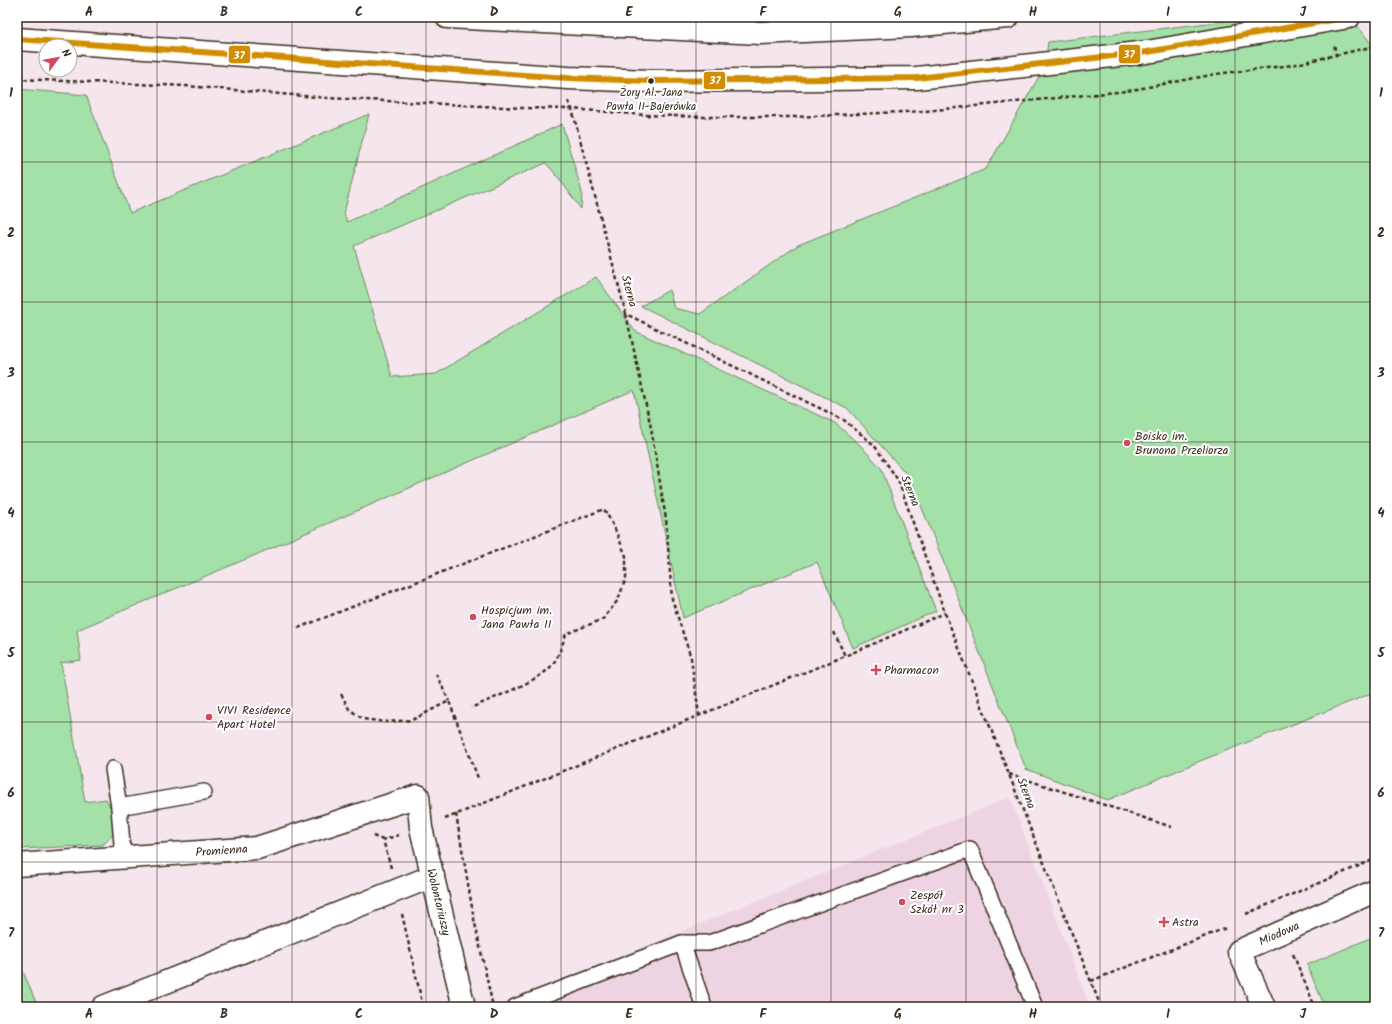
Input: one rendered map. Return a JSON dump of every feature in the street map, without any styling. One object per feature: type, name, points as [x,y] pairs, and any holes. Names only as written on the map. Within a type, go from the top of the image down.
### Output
[{"type":"street","points":[[447,17],[760,33],[910,22],[1008,17]]},
{"type":"street","points":[[17,39],[568,78],[651,81],[917,78],[1146,52],[1349,17]]},
{"type":"street","name":"Wolontariuszy","points":[[418,796],[421,828],[464,1007]]},
{"type":"street","name":"Promienna","points":[[17,865],[257,848],[418,796]]},
{"type":"street","points":[[103,1007],[433,876]]},
{"type":"street","name":"Miodowa","points":[[1264,1007],[1239,951],[1375,891]]},
{"type":"lane","points":[[113,769],[120,807],[123,857]]},
{"type":"lane","points":[[120,807],[204,792]]},
{"type":"lane","points":[[516,1007],[682,943],[709,943],[970,849],[1036,1007]]},
{"type":"lane","points":[[682,943],[704,1007]]},
{"type":"path","points":[[1336,55],[1375,46]]},
{"type":"path","name":"Sterna","points":[[17,79],[186,86],[328,98],[521,108],[572,109],[626,314],[844,420],[874,445],[898,480],[946,613],[1101,1007]]},
{"type":"path","points":[[626,314],[651,428],[666,519],[672,599],[691,658],[699,715]]},
{"type":"path","points":[[298,628],[604,509],[614,527],[626,556],[626,578],[618,600],[603,619],[566,634],[559,654],[552,666],[536,678],[472,708]]},
{"type":"path","points":[[421,828],[845,656],[946,613]]},
{"type":"path","points":[[834,632],[845,656]]},
{"type":"path","points":[[436,674],[449,701],[478,778]]},
{"type":"path","points":[[341,694],[349,709],[363,719],[385,722],[412,720],[449,701]]},
{"type":"path","points":[[1009,774],[1172,826]]},
{"type":"path","points":[[456,814],[474,919],[493,1007]]},
{"type":"path","points":[[1246,914],[1375,859]]},
{"type":"path","points":[[1091,982],[1226,928]]},
{"type":"path","points":[[1283,932],[1315,1007]]},
{"type":"shaded area","name":"Zespół Szkół nr 3","points":[[1010,797],[1090,1007],[499,1007],[499,1006]]},
{"type":"green space","name":"Boisko im. Brunona Przeliorza","points":[[1259,17],[1351,17],[1375,49],[1375,692],[1200,761],[1108,800],[1026,769],[910,478],[847,408],[641,306],[669,290],[674,308],[700,314],[798,245],[986,169],[1045,66],[1048,42]]},
{"type":"green space","points":[[17,89],[86,95],[130,213],[369,114],[344,213],[347,222],[562,124],[582,192],[581,209],[546,163],[354,246],[392,377],[436,374],[596,277],[635,331],[835,423],[860,445],[881,468],[936,611],[853,648],[817,562],[683,618],[634,390],[251,557],[77,630],[81,660],[61,663],[85,802],[106,799],[120,827],[103,845],[17,849]]},
{"type":"green space","points":[[1375,936],[1375,1007],[1325,1007],[1307,965]]},
{"type":"green space","points":[[17,957],[35,1000],[37,1007],[17,1007]]},
{"type":"transit line","name":"37","points":[[17,39],[568,78],[651,81],[917,78],[1147,52],[1349,17]]},
{"type":"place","name":"Żory Al. Jana Pawła II-Bajerówka","points":[[651,81]]},
{"type":"place","name":"Boisko im. Brunona Przeliorza","points":[[1127,443]]},
{"type":"place","name":"Hospicjum im. Jana Pawła II","points":[[473,617]]},
{"type":"place","name":"Pharmacon","points":[[876,670]]},
{"type":"place","name":"VIVI Residence Apart Hotel","points":[[209,717]]},
{"type":"place","name":"Zespół Szkół nr 3","points":[[902,902]]},
{"type":"place","name":"Astra","points":[[1164,922]]}]
